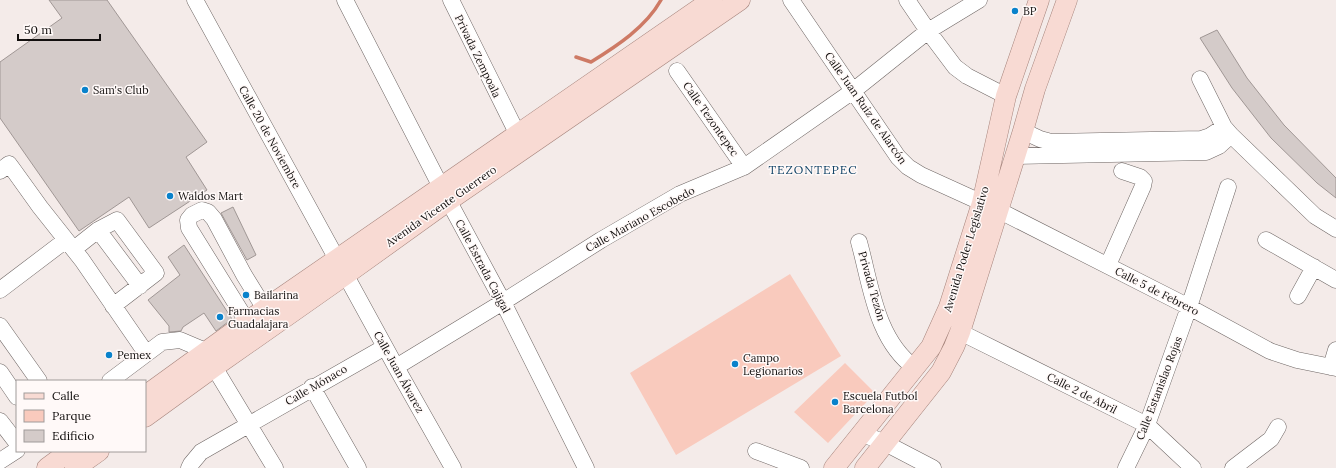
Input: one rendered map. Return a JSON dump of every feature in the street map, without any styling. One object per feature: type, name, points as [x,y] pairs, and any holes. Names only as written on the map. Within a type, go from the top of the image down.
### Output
[{"type":"main road","name":"Avenida Vicente Guerrero","points":[[521,141],[712,0]]},
{"type":"main road","name":"Avenida Vicente Guerrero","points":[[146,395],[207,357],[341,267],[521,141],[740,0]]},
{"type":"main road","name":"Avenida Poder Legislativo","points":[[834,468],[931,347],[990,206],[1015,156],[1035,89],[1067,0]]},
{"type":"main road","name":"Avenida Poder Legislativo","points":[[865,468],[940,372],[954,347],[960,332],[990,206],[1006,96],[1034,1]]},
{"type":"main road","name":"Avenida Vicente Guerrero","points":[[146,416],[207,357],[265,309],[341,267]]},
{"type":"main road","points":[[47,468],[69,452]]},
{"type":"main road","points":[[75,468],[98,452]]},
{"type":"street","name":"Calle 20 de Noviembre","points":[[195,0],[341,267]]},
{"type":"street","name":"Calle Estrada Cajigal","points":[[345,0],[444,194],[503,302],[586,468]]},
{"type":"street","name":"Privada Zempoala","points":[[451,0],[521,141]]},
{"type":"street","name":"Calle Juan Ruiz de Alarcón","points":[[791,0],[898,157],[908,167],[921,175],[990,206]]},
{"type":"street","points":[[907,0],[955,67],[967,76],[1006,96]]},
{"type":"street","name":"Calle Mariano Escobedo","points":[[396,367],[601,240],[680,194],[744,167],[853,91],[928,31],[979,0]]},
{"type":"street","name":"Calle Tezontepec","points":[[677,71],[744,167]]},
{"type":"street","points":[[1200,79],[1227,131],[1315,216],[1336,229]]},
{"type":"street","points":[[1023,131],[1040,139],[1051,142],[1201,139],[1227,131]]},
{"type":"street","points":[[1015,156],[1206,152],[1219,146],[1227,131]]},
{"type":"street","points":[[0,171],[9,164],[70,245],[146,353]]},
{"type":"street","points":[[1108,265],[1144,181],[1140,177],[1122,171]]},
{"type":"street","name":"Calle Estanislao Rojas","points":[[1126,468],[1147,425],[1189,307],[1228,187]]},
{"type":"street","name":"Calle 5 de Febrero","points":[[990,206],[1108,265],[1270,351],[1297,360],[1334,368]]},
{"type":"street","points":[[248,323],[189,228],[188,220],[192,215],[202,210],[208,212],[214,219],[244,275],[265,309]]},
{"type":"street","points":[[0,290],[70,245],[117,220],[156,273],[113,306]]},
{"type":"street","points":[[98,230],[140,286]]},
{"type":"street","points":[[1266,240],[1336,280]]},
{"type":"street","name":"Privada Tezón","points":[[859,242],[874,301],[882,324],[905,361],[915,368]]},
{"type":"street","name":"Calle Juan Álvarez","points":[[341,267],[453,468]]},
{"type":"street","points":[[1298,296],[1314,267]]},
{"type":"street","points":[[226,287],[244,275]]},
{"type":"street","points":[[0,326],[37,380]]},
{"type":"street","name":"Calle 2 de Abril","points":[[960,332],[1147,425],[1193,468]]},
{"type":"street","points":[[111,380],[162,342],[180,340],[207,357],[275,468]]},
{"type":"street","name":"Calle Mónaco","points":[[189,468],[201,452],[385,346]]},
{"type":"street","points":[[1334,368],[1336,350]]},
{"type":"street","points":[[146,383],[185,358],[207,357]]},
{"type":"street","points":[[0,372],[16,395]]},
{"type":"street","points":[[312,387],[358,468]]},
{"type":"street","points":[[0,421],[16,442]]},
{"type":"street","points":[[1233,468],[1271,439],[1278,427]]},
{"type":"street","points":[[862,434],[885,443],[933,468]]},
{"type":"street","points":[[0,461],[16,451]]},
{"type":"street","points":[[756,451],[801,468]]},
{"type":"green space","name":"Campo Legionarios","points":[[790,274],[841,356],[676,455],[630,373]]},
{"type":"green space","name":"Escuela Futbol Barcelona","points":[[845,363],[875,393],[828,443],[794,412]]},
{"type":"building","name":"Sam's Club","points":[[49,0],[107,0],[207,142],[186,157],[207,190],[149,228],[129,197],[79,231],[0,118],[0,62],[62,18]]},
{"type":"building","points":[[1217,30],[1247,78],[1284,125],[1336,178],[1336,198],[1317,183],[1271,138],[1232,88],[1200,38]]},
{"type":"building","points":[[233,207],[256,255],[247,260],[221,213]]},
{"type":"building","points":[[184,245],[232,319],[216,331],[204,313],[183,327],[181,331],[169,332],[169,326],[148,300],[180,275],[168,257]]},
{"type":"waterway","points":[[576,57],[591,62],[611,49],[639,27],[655,10],[661,0]]},
{"type":"place","name":"BP","points":[[1015,11]]},
{"type":"place","name":"Sam's Club","points":[[85,90]]},
{"type":"place","name":"Waldos Mart","points":[[170,196]]},
{"type":"place","name":"Bailarina","points":[[246,295]]},
{"type":"place","name":"Farmacias Guadalajara","points":[[220,317]]},
{"type":"place","name":"Pemex","points":[[109,355]]},
{"type":"place","name":"Campo Legionarios","points":[[735,364]]},
{"type":"place","name":"Escuela Futbol Barcelona","points":[[835,402]]},
{"type":"district","name":"TEZONTEPEC","points":[[813,170]]}]
